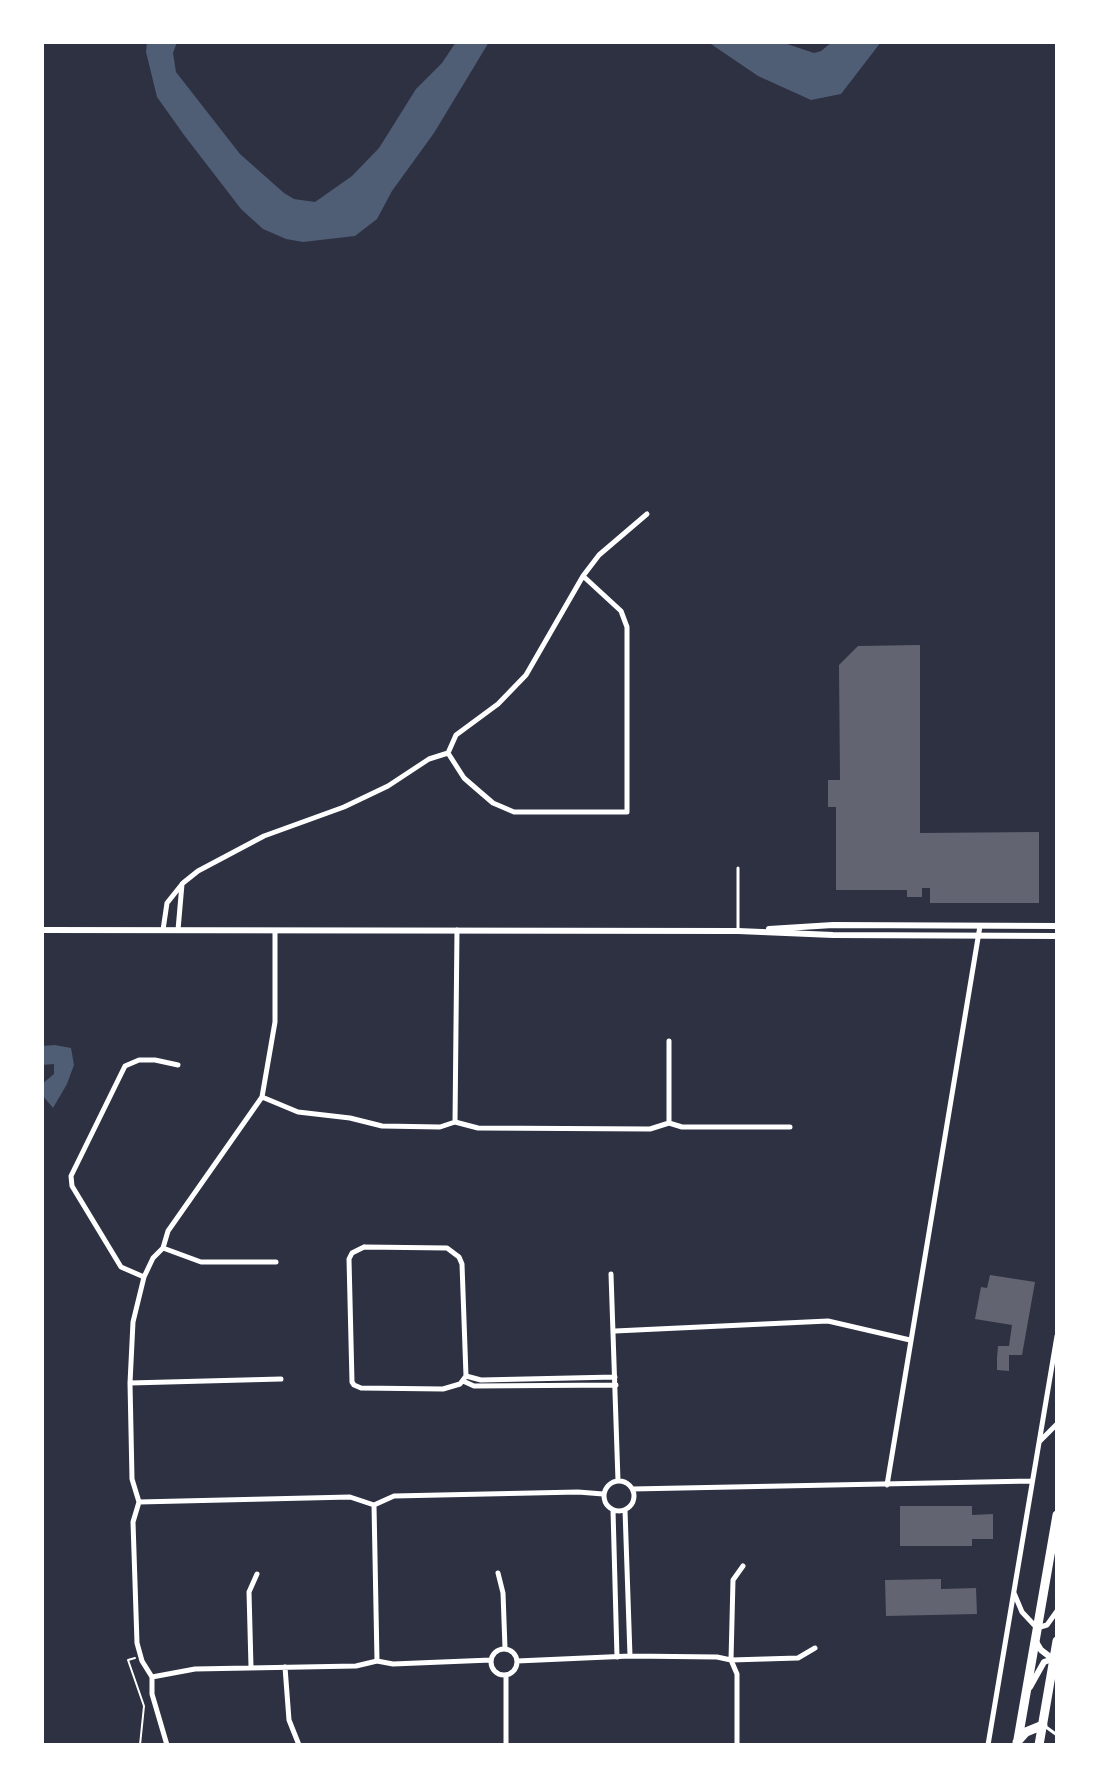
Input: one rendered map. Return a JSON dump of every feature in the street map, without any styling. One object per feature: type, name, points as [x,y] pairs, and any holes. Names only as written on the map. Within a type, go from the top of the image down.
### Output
[{"type":"highway","points":[[1017,1744],[1057,1515]]},
{"type":"highway","points":[[1039,1745],[1057,1641]]},
{"type":"highway","points":[[1047,1696],[1057,1679]]},
{"type":"highway","points":[[1017,1744],[1026,1732],[1043,1725]]},
{"type":"street","points":[[163,930],[167,903],[183,883],[198,871],[264,836],[344,807],[388,786],[429,759],[448,753],[456,735],[498,704],[526,675],[583,576],[599,555],[647,514]]},
{"type":"street","points":[[448,753],[471,785],[493,803],[514,812],[627,812],[627,627],[621,611],[583,576]]},
{"type":"street","points":[[178,930],[183,883]]},
{"type":"street","points":[[738,931],[833,925],[1057,926]]},
{"type":"street","points":[[887,1485],[980,926]]},
{"type":"street","points":[[42,930],[738,931],[833,935],[1057,936]]},
{"type":"street","points":[[455,1122],[457,930]]},
{"type":"street","points":[[167,1745],[152,1694],[152,1677],[140,1656],[137,1643],[133,1522],[139,1502],[132,1479],[130,1383],[133,1322],[144,1277],[153,1258],[163,1248],[171,1226],[262,1097],[275,1022],[275,931]]},
{"type":"street","points":[[669,1041],[669,1123]]},
{"type":"street","points":[[144,1277],[121,1267],[72,1186],[71,1176],[125,1066],[139,1060],[178,1065]]},
{"type":"street","points":[[262,1097],[298,1112],[350,1118],[382,1126],[440,1127],[455,1122],[478,1128],[650,1129],[669,1123],[682,1127],[790,1127]]},
{"type":"street","points":[[615,1377],[465,1378],[455,1387],[443,1389],[361,1388],[354,1385],[349,1259],[352,1253],[364,1247],[447,1248],[456,1253],[462,1264],[465,1378],[474,1386],[616,1385]]},
{"type":"street","points":[[163,1248],[201,1262],[276,1262]]},
{"type":"street","points":[[611,1274],[618,1481]]},
{"type":"street","points":[[615,1331],[828,1321],[910,1340]]},
{"type":"street","points":[[988,1745],[1057,1336]]},
{"type":"street","points":[[130,1383],[281,1379]]},
{"type":"street","points":[[1039,1441],[1057,1424]]},
{"type":"street","points":[[625,1510],[613,1510],[606,1505],[603,1494],[608,1485],[618,1481],[632,1489],[633,1501],[625,1510],[630,1656]]},
{"type":"street","points":[[632,1489],[1032,1481]]},
{"type":"street","points":[[139,1502],[350,1497],[374,1505],[394,1496],[603,1494]]},
{"type":"street","points":[[374,1505],[377,1661]]},
{"type":"street","points":[[613,1510],[617,1657]]},
{"type":"street","points":[[737,1745],[737,1674],[731,1660],[733,1580],[743,1566]]},
{"type":"street","points":[[498,1573],[503,1593],[505,1648]]},
{"type":"street","points":[[251,1667],[249,1592],[257,1574]]},
{"type":"street","points":[[1014,1592],[1022,1612],[1037,1628],[1047,1625],[1057,1611]]},
{"type":"street","points":[[1035,1640],[1041,1650],[1056,1659]]},
{"type":"street","points":[[505,1648],[514,1652],[517,1661],[513,1672],[506,1675],[495,1670],[491,1660],[497,1651],[505,1648]]},
{"type":"street","points":[[517,1661],[630,1656],[717,1657],[731,1660],[798,1658],[815,1648]]},
{"type":"street","points":[[1024,1697],[1044,1662],[1056,1659]]},
{"type":"street","points":[[152,1677],[195,1669],[356,1666],[377,1661],[393,1664],[491,1660]]},
{"type":"street","points":[[285,1667],[289,1720],[299,1745]]},
{"type":"street","points":[[506,1675],[506,1745]]},
{"type":"lane","points":[[738,868],[738,931]]},
{"type":"lane","points":[[1043,1725],[1057,1735]]},
{"type":"path","points":[[140,1656],[128,1660],[144,1706],[140,1745]]},
{"type":"water","points":[[147,42],[177,42],[173,53],[176,72],[240,154],[284,193],[294,199],[315,202],[352,176],[379,148],[416,89],[442,63],[456,42],[489,42],[377,219],[355,236],[303,242],[286,239],[263,229],[241,209],[157,97],[146,52]]},
{"type":"water","points":[[708,42],[781,42],[814,53],[832,42],[881,42],[841,94],[811,100],[758,76]]},
{"type":"water","points":[[42,1046],[71,1048],[74,1065],[53,1108],[43,1096],[42,1084],[54,1074],[54,1064],[42,1065]]},
{"type":"building","points":[[920,645],[920,833],[1039,832],[1039,903],[930,903],[930,888],[922,888],[922,897],[907,897],[907,890],[836,890],[836,807],[828,807],[828,780],[840,780],[839,665],[858,646]]},
{"type":"building","points":[[990,1275],[1035,1282],[1022,1355],[1009,1355],[1009,1371],[997,1370],[997,1358],[998,1346],[1009,1346],[1012,1325],[975,1319],[981,1287],[987,1288]]},
{"type":"building","points":[[900,1506],[972,1506],[972,1515],[993,1514],[993,1539],[972,1539],[972,1546],[900,1546]]},
{"type":"building","points":[[941,1579],[941,1589],[976,1588],[977,1614],[886,1616],[885,1580]]}]
